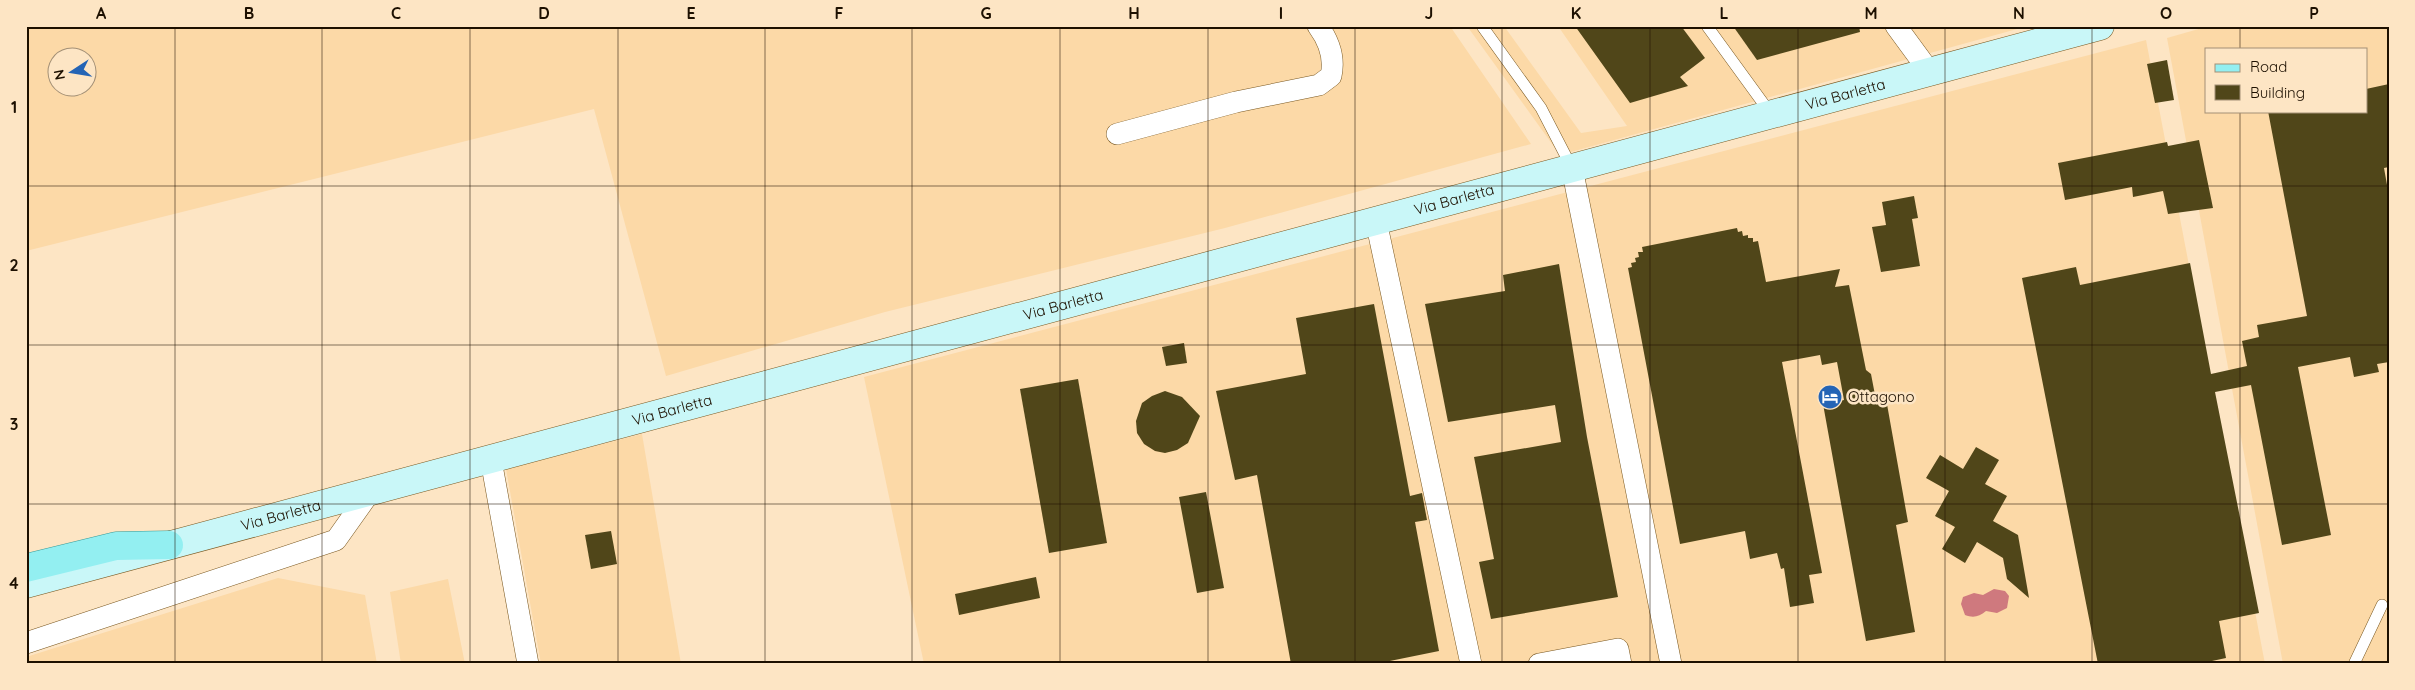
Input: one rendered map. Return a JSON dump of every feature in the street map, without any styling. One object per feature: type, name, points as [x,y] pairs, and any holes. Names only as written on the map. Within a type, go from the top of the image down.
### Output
[{"type":"main road","name":"Via Barletta","points":[[26,584],[2100,26]]},
{"type":"main road","points":[[26,568],[116,546],[169,545]]},
{"type":"street","points":[[1117,134],[1236,102],[1319,85],[1331,76],[1334,62],[1326,36],[1318,26]]},
{"type":"street","points":[[1896,26],[1930,71]]},
{"type":"street","points":[[1572,168],[1671,664]]},
{"type":"street","points":[[1376,221],[1471,664]]},
{"type":"street","points":[[491,460],[528,664]]},
{"type":"street","points":[[26,643],[336,540],[370,492]]},
{"type":"street","points":[[1539,664],[1618,649],[1620,664]]},
{"type":"lane","points":[[1482,26],[1542,108],[1572,168]]},
{"type":"lane","points":[[1707,26],[1770,114]]},
{"type":"lane","points":[[2354,664],[2382,605]]},
{"type":"shaded area","points":[[26,26],[1450,26],[1531,144],[1225,228],[885,312],[666,376],[594,109],[26,251]]},
{"type":"shaded area","points":[[1467,26],[1504,26],[1581,133],[1627,126],[1558,26],[2028,26],[1560,155]]},
{"type":"shaded area","points":[[2209,26],[2389,26],[2389,664],[2283,664],[2167,38]]},
{"type":"shaded area","points":[[2146,40],[2265,664],[924,664],[864,377]]},
{"type":"shaded area","points":[[642,434],[681,664],[541,664],[506,469]]},
{"type":"shaded area","points":[[278,578],[365,595],[377,664],[26,664],[26,657]]},
{"type":"shaded area","points":[[448,579],[465,664],[401,664],[390,592]]},
{"type":"shaded area","points":[[1994,589],[2005,591],[2009,596],[2007,608],[1997,613],[1986,611],[1976,616],[1965,615],[1961,604],[1963,597],[1974,593],[1983,595]]},
{"type":"building","points":[[1575,26],[1681,26],[1705,58],[1680,77],[1688,86],[1630,103]]},
{"type":"building","points":[[1733,26],[1859,26],[1860,32],[1757,60]]},
{"type":"building","points":[[2167,60],[2174,100],[2155,103],[2147,64]]},
{"type":"building","points":[[2389,84],[2389,167],[2384,168],[2389,196],[2389,362],[2377,364],[2379,372],[2354,377],[2350,357],[2298,367],[2331,535],[2282,545],[2251,385],[2215,392],[2259,613],[2219,621],[2226,658],[2198,664],[2098,664],[2022,278],[2076,267],[2080,285],[2190,263],[2211,374],[2247,366],[2242,341],[2259,337],[2257,325],[2307,316],[2268,112],[2368,112],[2368,89]]},
{"type":"building","points":[[2199,140],[2213,208],[2168,214],[2163,191],[2133,197],[2132,187],[2065,200],[2058,163],[2167,142],[2168,146]]},
{"type":"building","points":[[1914,196],[1918,218],[1912,219],[1920,266],[1881,272],[1872,227],[1886,225],[1882,202]]},
{"type":"building","points":[[1737,228],[1738,232],[1742,231],[1743,236],[1748,235],[1748,238],[1753,238],[1753,242],[1758,241],[1766,282],[1840,269],[1835,287],[1849,285],[1866,370],[1871,374],[1875,395],[1885,393],[1908,522],[1896,525],[1915,632],[1866,641],[1823,404],[1844,400],[1837,362],[1822,365],[1820,355],[1782,362],[1822,573],[1809,575],[1814,603],[1790,607],[1784,568],[1781,569],[1777,553],[1750,559],[1745,531],[1680,544],[1628,268],[1632,267],[1631,263],[1636,262],[1635,258],[1639,257],[1638,252],[1643,252],[1642,247]]},
{"type":"building","points":[[1559,264],[1587,437],[1618,597],[1491,619],[1479,562],[1494,559],[1474,457],[1561,442],[1555,405],[1448,422],[1425,304],[1505,291],[1503,275]]},
{"type":"building","points":[[1374,304],[1410,496],[1422,493],[1427,520],[1415,522],[1439,651],[1375,664],[1291,664],[1257,475],[1235,480],[1216,391],[1306,374],[1296,318]]},
{"type":"building","points":[[1184,343],[1187,363],[1166,366],[1162,347]]},
{"type":"building","points":[[1078,379],[1107,543],[1049,553],[1020,389]]},
{"type":"building","points":[[1165,391],[1182,397],[1200,416],[1188,443],[1177,450],[1165,453],[1155,451],[1144,444],[1137,433],[1136,421],[1142,403],[1152,396]]},
{"type":"building","points":[[1976,447],[1999,460],[1985,484],[2007,496],[1993,521],[2018,535],[2029,598],[2007,579],[2003,558],[1977,542],[1965,563],[1942,549],[1955,527],[1935,516],[1949,491],[1926,478],[1940,455],[1963,469]]},
{"type":"building","points":[[1206,492],[1224,588],[1197,593],[1179,497]]},
{"type":"building","points":[[611,531],[617,564],[591,569],[585,535]]},
{"type":"building","points":[[1036,577],[1040,598],[959,615],[955,594]]},
{"type":"place","name":"Ottagono","points":[[1830,397]]}]
